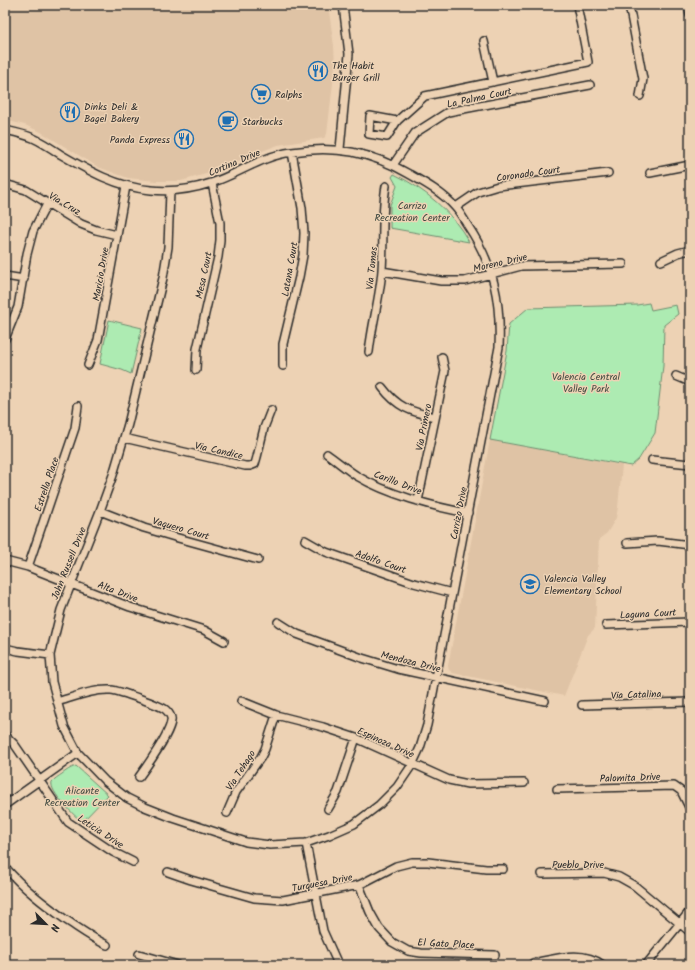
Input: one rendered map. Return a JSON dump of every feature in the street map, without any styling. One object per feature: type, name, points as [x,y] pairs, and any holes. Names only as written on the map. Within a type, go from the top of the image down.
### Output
[{"type":"street","points":[[340,149],[349,66],[348,40],[342,5]]},
{"type":"street","points":[[396,121],[425,96],[588,62],[578,5]]},
{"type":"street","points":[[629,5],[642,79],[640,96]]},
{"type":"street","points":[[688,5],[690,15]]},
{"type":"street","points":[[484,40],[493,82]]},
{"type":"street","name":"La Palma Court","points":[[393,165],[415,133],[448,112],[590,85]]},
{"type":"street","name":"Cortina Drive","points":[[5,130],[34,138],[91,172],[126,186],[150,190],[170,191],[212,183],[254,163],[278,155],[292,152],[340,149]]},
{"type":"street","name":"Carrizo Drive","points":[[246,842],[270,845],[306,843],[354,824],[379,805],[397,787],[412,764],[424,737],[437,678],[499,347],[500,313],[492,274],[479,243],[456,207],[427,184],[393,165],[370,156],[340,149]]},
{"type":"street","name":"Latana Court","points":[[283,366],[283,344],[299,277],[303,255],[304,233],[302,208],[292,152]]},
{"type":"street","points":[[650,173],[690,165]]},
{"type":"street","name":"Coronado Court","points":[[456,207],[478,192],[498,186],[608,173]]},
{"type":"street","name":"Mesa Court","points":[[196,370],[197,349],[218,257],[220,240],[220,223],[212,183]]},
{"type":"street","name":"Via Cruz","points":[[5,184],[26,190],[81,224],[96,230],[117,234]]},
{"type":"street","name":"Maricio Drive","points":[[88,365],[98,340],[126,186]]},
{"type":"street","name":"Via Tomas","points":[[369,352],[382,271],[384,233],[383,202],[386,186]]},
{"type":"street","name":"John Russell Drive","points":[[170,191],[168,247],[163,278],[124,438],[100,511],[61,610],[50,655],[52,682],[64,726],[78,753],[105,781],[127,798],[145,807],[173,818],[246,842]]},
{"type":"street","points":[[5,339],[18,307],[24,279],[27,254],[33,231],[47,204]]},
{"type":"street","points":[[661,261],[678,253],[690,250]]},
{"type":"street","name":"Moreno Drive","points":[[382,271],[441,281],[465,281],[521,266],[623,264]]},
{"type":"street","points":[[5,276],[24,279]]},
{"type":"street","name":"Via Primero","points":[[418,500],[445,371],[442,358]]},
{"type":"street","points":[[676,376],[690,382]]},
{"type":"street","points":[[382,387],[397,404],[407,410],[435,418]]},
{"type":"street","name":"Estrella Place","points":[[28,567],[75,428],[78,406]]},
{"type":"street","name":"Via Candice","points":[[124,438],[250,466],[254,464],[258,458],[264,428],[271,410]]},
{"type":"street","name":"Carillo Drive","points":[[327,454],[346,468],[371,483],[442,508],[468,513]]},
{"type":"street","points":[[652,460],[690,464]]},
{"type":"street","name":"Vaquero Court","points":[[100,511],[144,528],[258,560]]},
{"type":"street","name":"Adolfo Court","points":[[305,540],[326,552],[414,583],[452,593]]},
{"type":"street","points":[[627,543],[658,541],[690,545]]},
{"type":"street","name":"Alta Drive","points":[[5,561],[28,567],[130,607],[204,630],[224,641]]},
{"type":"street","name":"Mendoza Drive","points":[[278,622],[297,634],[362,658],[398,669],[545,701]]},
{"type":"street","name":"Laguna Court","points":[[606,625],[690,622]]},
{"type":"street","points":[[5,648],[50,655]]},
{"type":"street","points":[[57,702],[92,692],[111,690],[131,695],[166,709],[171,720],[168,729],[151,761],[139,777]]},
{"type":"street","name":"Espinoza Drive","points":[[241,701],[276,714],[356,738],[449,780],[468,784],[524,783]]},
{"type":"street","name":"Via Catalina","points":[[582,705],[690,702]]},
{"type":"street","name":"Via Tehago","points":[[227,813],[236,792],[266,749],[276,714]]},
{"type":"street","name":"Leticia Drive","points":[[5,736],[15,745],[68,822],[113,852],[133,862]]},
{"type":"street","points":[[328,809],[338,792],[356,738]]},
{"type":"street","points":[[5,805],[78,753]]},
{"type":"street","name":"Palomita Drive","points":[[558,790],[674,786],[681,791],[690,809]]},
{"type":"street","points":[[306,843],[323,931],[336,964]]},
{"type":"street","name":"Turquesa Drive","points":[[168,872],[254,898],[283,900],[359,885],[396,866],[412,862],[428,862],[486,870],[503,869]]},
{"type":"street","points":[[5,867],[20,885],[43,904],[93,938],[106,945]]},
{"type":"street","name":"Pueblo Drive","points":[[542,874],[604,873],[619,877],[635,886],[690,932]]},
{"type":"street","name":"El Gato Place","points":[[359,885],[370,912],[379,928],[392,942],[408,951],[421,953],[495,954]]},
{"type":"street","points":[[646,965],[690,911]]},
{"type":"street","points":[[140,954],[178,965]]},
{"type":"street","points":[[533,963],[565,956],[583,956],[603,965]]},
{"type":"shaded area","points":[[5,5],[328,5],[334,46],[335,66],[327,134],[324,138],[278,145],[217,171],[181,181],[156,181],[128,178],[98,167],[41,132],[25,125],[5,120]]},
{"type":"shaded area","name":"Valencia Valley Elementary School","points":[[490,440],[622,465],[616,518],[607,533],[599,539],[595,628],[588,635],[564,696],[453,673],[449,670],[448,666]]},
{"type":"green space","name":"Carrizo Recreation Center","points":[[394,174],[427,194],[437,202],[462,231],[469,242],[390,228],[390,205],[397,186],[392,177]]},
{"type":"green space","name":"Valencia Central Valley Park","points":[[649,303],[651,310],[676,305],[678,314],[664,325],[663,366],[655,433],[639,459],[631,466],[490,440],[507,351],[509,324],[528,308],[637,305]]},
{"type":"green space","points":[[109,320],[142,328],[131,374],[100,364]]},
{"type":"green space","name":"Alicante Recreation Center","points":[[76,766],[108,795],[82,822],[63,804],[54,792],[52,786],[52,782],[55,779]]},
{"type":"place","name":"The Habit Burger Grill","points":[[318,71]]},
{"type":"place","name":"Ralphs","points":[[261,94]]},
{"type":"place","name":"Dinks Deli & Bagel Bakery","points":[[70,112]]},
{"type":"place","name":"Starbucks","points":[[228,121]]},
{"type":"place","name":"Panda Express","points":[[184,139]]},
{"type":"place","name":"Valencia Valley Elementary School","points":[[530,584]]}]
